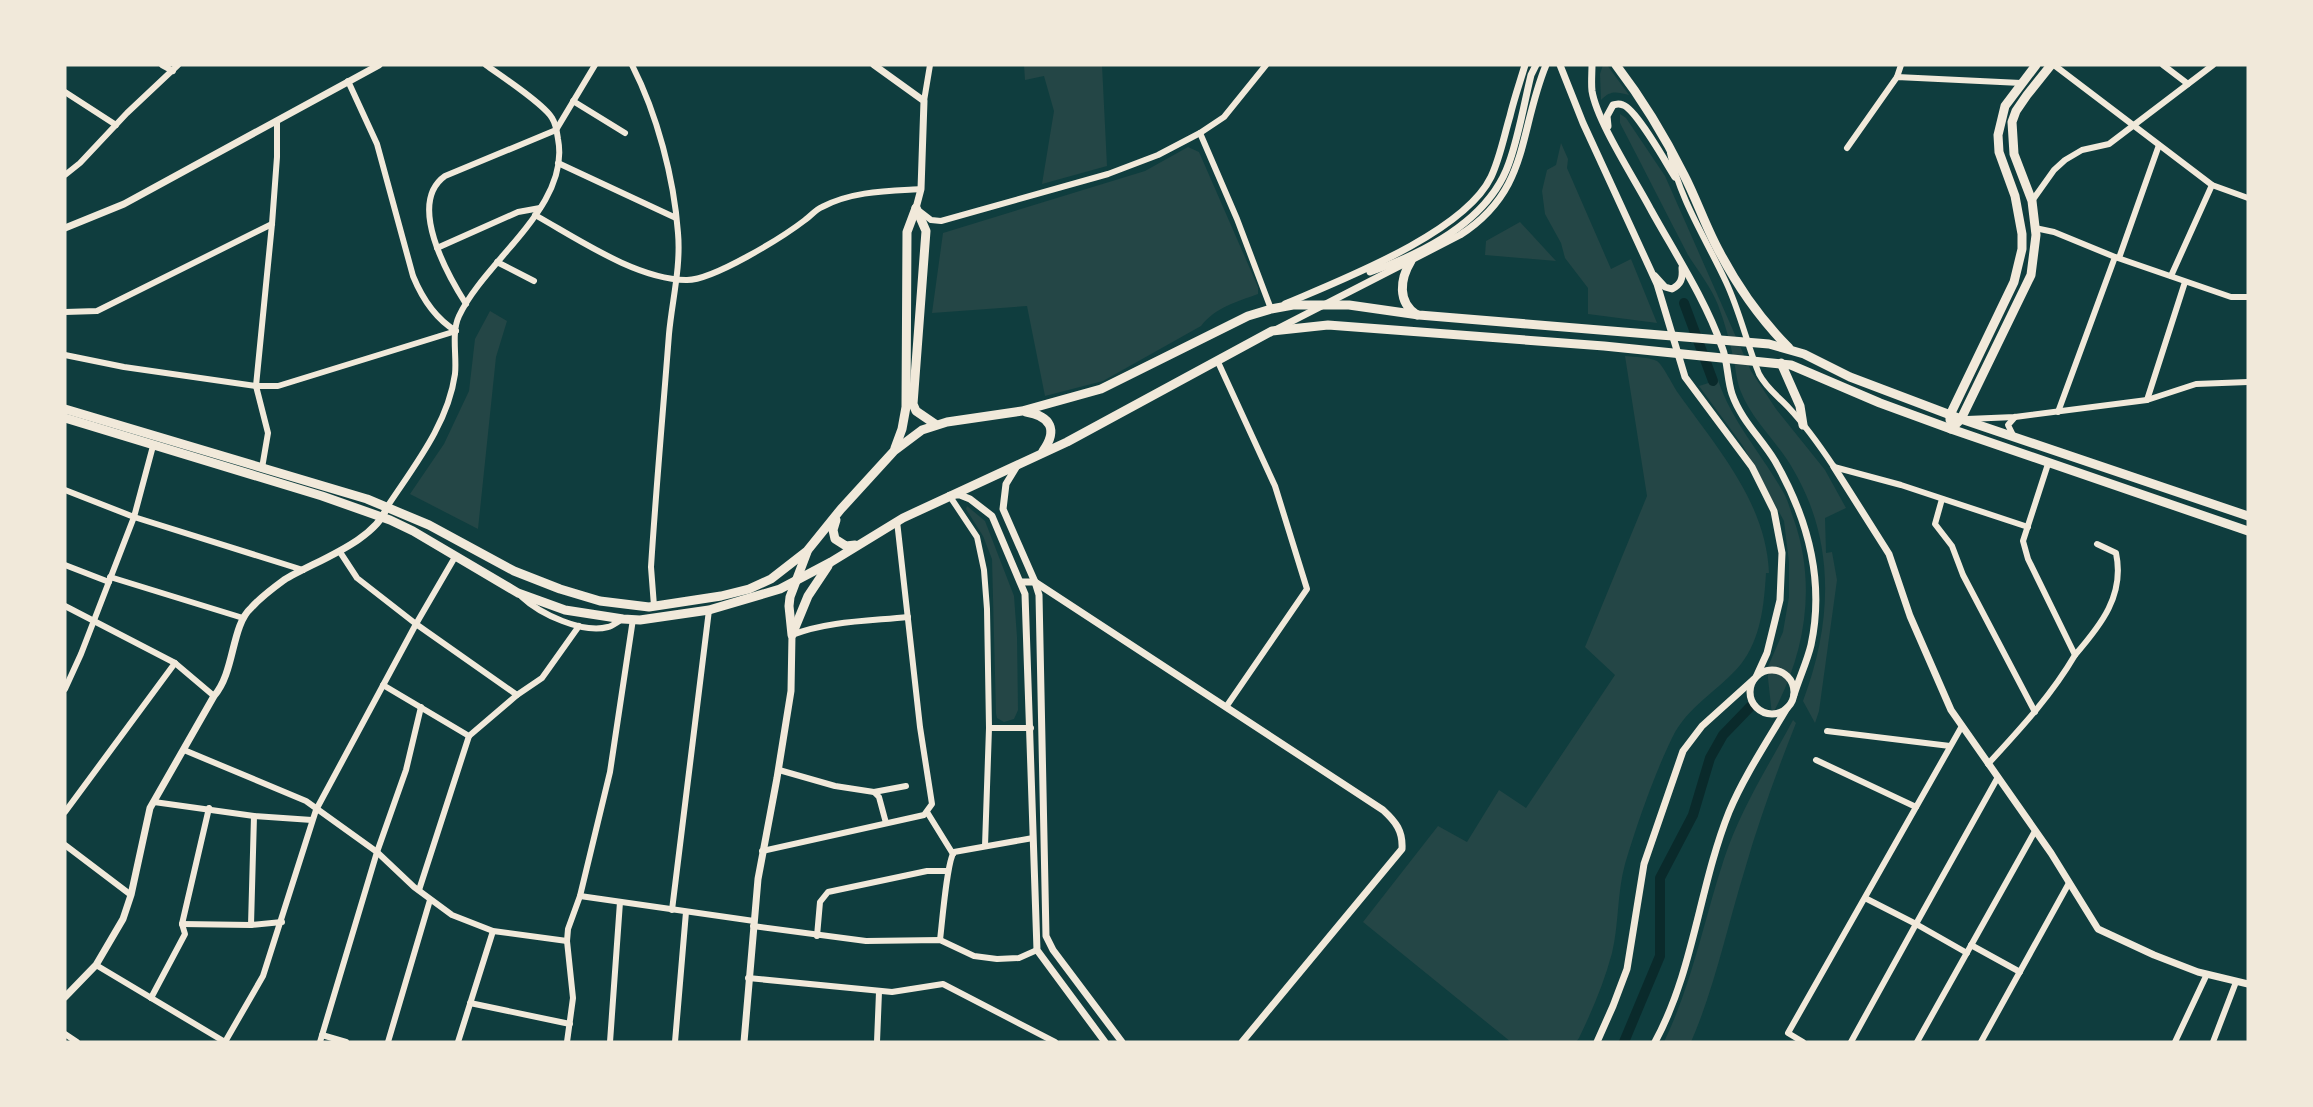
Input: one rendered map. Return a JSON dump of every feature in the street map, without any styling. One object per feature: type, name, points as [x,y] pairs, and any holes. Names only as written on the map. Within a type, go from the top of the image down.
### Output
[{"type":"main road","points":[[1616,65],[1632,86],[1684,175],[1732,274],[1777,335],[1791,349]]},
{"type":"main road","points":[[1951,429],[1950,415],[2014,282],[2022,249],[2020,215],[1999,152],[1998,135],[2005,106],[2036,65]]},
{"type":"main road","points":[[1951,429],[1961,419],[2031,275],[2035,247],[2032,201],[2014,154],[2012,122],[2022,103],[2053,65]]},
{"type":"main road","points":[[916,208],[926,231],[913,404],[916,411],[935,425]]},
{"type":"main road","points":[[894,451],[906,407],[907,232],[916,208]]},
{"type":"main road","points":[[1411,261],[1406,268],[1401,288],[1407,305],[1419,315]]},
{"type":"main road","points":[[65,409],[387,506],[429,525],[495,562],[547,585],[600,601],[653,606],[704,600],[749,589],[771,579],[807,551],[894,451],[910,437],[935,425],[1022,411],[1101,389],[1242,319],[1293,305],[1349,305],[1419,315],[1769,344],[1812,357],[1850,377],[1961,419],[2248,516]]},
{"type":"main road","points":[[65,418],[322,496],[383,518],[413,531],[518,593],[565,610],[634,620],[709,610],[773,592],[831,562],[898,521],[1067,442],[1272,331],[1320,325],[1780,363],[2048,464],[2248,531]]},
{"type":"main road","points":[[1780,363],[1800,406],[1803,425]]},
{"type":"main road","points":[[1022,411],[1040,415],[1051,427],[1050,438],[1042,452]]},
{"type":"main road","points":[[841,509],[833,526],[833,535],[842,544],[857,545]]},
{"type":"main road","points":[[792,635],[789,606],[807,551]]},
{"type":"main road","points":[[792,635],[807,596],[831,562]]},
{"type":"main road","points":[[773,592],[789,606]]},
{"type":"street","points":[[162,65],[176,68]]},
{"type":"street","points":[[65,228],[124,204],[379,65]]},
{"type":"street","points":[[65,997],[96,965],[117,931],[131,895],[147,817],[221,688],[243,618],[248,610],[283,580],[340,552],[383,518],[387,506],[427,447],[446,407],[455,374],[457,319],[497,262],[535,215],[549,192],[558,163],[559,143],[554,120],[486,65]]},
{"type":"street","points":[[466,304],[451,281],[437,247],[430,210],[430,193],[436,183],[445,176],[556,130],[595,65]]},
{"type":"street","points":[[632,65],[649,100],[659,131],[678,233],[651,567],[653,606]]},
{"type":"street","points":[[874,65],[924,101]]},
{"type":"street","points":[[930,65],[924,101],[921,189],[916,208],[931,220],[941,221],[1108,174],[1157,155],[1224,117],[1266,65]]},
{"type":"street","points":[[1200,133],[1237,219],[1271,309],[1380,263],[1446,224],[1472,203],[1490,179],[1500,155],[1525,65]]},
{"type":"street","points":[[1310,293],[1396,263],[1428,247],[1466,222],[1492,193],[1509,163],[1531,75],[1536,65]]},
{"type":"street","points":[[1272,331],[1474,226],[1505,192],[1518,168],[1546,65]]},
{"type":"street","points":[[1560,65],[1652,273],[1685,377],[1752,467],[1774,511],[1782,553],[1780,600],[1768,653],[1749,694],[1760,711],[1774,714],[1787,708]]},
{"type":"street","points":[[1592,65],[1592,92],[1608,130],[1682,267],[1698,291],[1723,348],[1732,394],[1746,423],[1772,457],[1792,492],[1806,528],[1814,562],[1812,644],[1794,695],[1730,810],[1685,968],[1655,1042]]},
{"type":"street","points":[[1847,148],[1897,77],[1901,65]]},
{"type":"street","points":[[2053,65],[2212,185],[2248,198]]},
{"type":"street","points":[[2163,65],[2188,84]]},
{"type":"street","points":[[2032,201],[2054,170],[2065,160],[2082,150],[2109,144],[2213,65]]},
{"type":"street","points":[[65,175],[176,68]]},
{"type":"street","points":[[1897,77],[2021,83]]},
{"type":"street","points":[[348,82],[377,144],[419,291],[443,324],[456,331]]},
{"type":"street","points":[[65,92],[116,125]]},
{"type":"street","points":[[573,101],[625,133]]},
{"type":"street","points":[[1608,130],[1609,110],[1619,103],[1626,105],[1675,177],[1693,219],[1728,285],[1759,374],[1767,388],[1788,407],[1834,467],[1889,554],[1910,615],[1951,710],[2035,831],[2098,929],[2154,955],[2248,985]]},
{"type":"street","points":[[262,468],[268,433],[256,386],[272,224],[277,121]]},
{"type":"street","points":[[2057,412],[2159,145]]},
{"type":"street","points":[[1669,148],[1675,177]]},
{"type":"street","points":[[558,163],[676,218]]},
{"type":"street","points":[[2171,276],[2212,185]]},
{"type":"street","points":[[535,215],[629,265],[676,279],[698,279],[725,270],[834,201],[860,194],[921,189]]},
{"type":"street","points":[[437,247],[518,212],[540,208]]},
{"type":"street","points":[[65,312],[97,311],[272,224]]},
{"type":"street","points":[[2035,228],[2054,232],[2231,297],[2248,297]]},
{"type":"street","points":[[497,262],[534,281]]},
{"type":"street","points":[[1652,273],[1665,287],[1672,289],[1683,278],[1682,267]]},
{"type":"street","points":[[2147,400],[2185,282]]},
{"type":"street","points":[[65,355],[124,367],[256,386],[278,386],[456,331]]},
{"type":"street","points":[[1218,362],[1275,486],[1307,589],[1227,707]]},
{"type":"street","points":[[1961,419],[2057,412],[2147,400],[2196,384],[2248,382]]},
{"type":"street","points":[[2013,435],[2008,425],[2015,416]]},
{"type":"street","points":[[65,690],[134,517],[153,446]]},
{"type":"street","points":[[1020,463],[1006,484],[1003,509],[1039,595],[1046,936],[1053,950],[1122,1042]]},
{"type":"street","points":[[2048,464],[2023,541],[2028,559],[2075,655]]},
{"type":"street","points":[[1834,467],[2028,527]]},
{"type":"street","points":[[65,490],[134,517],[303,570]]},
{"type":"street","points":[[949,495],[970,499],[992,516],[1021,582],[1027,603],[1037,950],[1101,1040],[1111,1028]]},
{"type":"street","points":[[949,495],[977,537],[982,557],[987,609],[989,728],[985,846]]},
{"type":"street","points":[[1942,499],[1935,524],[1952,546],[1963,575],[2035,712]]},
{"type":"street","points":[[762,851],[886,823],[926,812],[933,804],[922,737],[898,521]]},
{"type":"street","points":[[1988,764],[2035,712],[2062,678],[2075,655],[2107,616],[2118,586],[2119,568],[2116,553],[2097,544]]},
{"type":"street","points":[[340,552],[358,578],[416,624],[517,695]]},
{"type":"street","points":[[96,965],[225,1042],[263,976],[316,810],[455,557]]},
{"type":"street","points":[[65,565],[243,618]]},
{"type":"street","points":[[1021,582],[1035,582],[1383,810],[1403,837],[1402,849],[1242,1042]]},
{"type":"street","points":[[518,593],[543,613],[579,626],[608,627],[623,619]]},
{"type":"street","points":[[65,606],[175,663],[214,696]]},
{"type":"street","points":[[672,910],[709,610]]},
{"type":"street","points":[[744,1042],[753,924],[762,851],[779,770],[791,691],[792,635],[832,625],[908,617]]},
{"type":"street","points":[[567,1042],[573,999],[567,942],[610,772],[634,620]]},
{"type":"street","points":[[419,890],[468,736],[542,678],[579,626]]},
{"type":"street","points":[[65,812],[175,663]]},
{"type":"street","points":[[1597,1042],[1627,969],[1644,864],[1683,751],[1702,726],[1755,677],[1771,669],[1786,674],[1794,687],[1794,695]]},
{"type":"street","points":[[383,685],[468,736]]},
{"type":"street","points":[[346,1042],[321,1039],[377,852],[406,770],[421,707]]},
{"type":"street","points":[[1803,1042],[1788,1032],[1962,726]]},
{"type":"street","points":[[989,728],[1043,727]]},
{"type":"street","points":[[1826,731],[1951,746]]},
{"type":"street","points":[[184,750],[306,802],[377,852],[430,900],[452,915],[493,931],[567,942]]},
{"type":"street","points":[[1816,760],[1916,807]]},
{"type":"street","points":[[779,770],[835,786],[873,792],[906,786]]},
{"type":"street","points":[[1851,1042],[1998,777]]},
{"type":"street","points":[[873,792],[879,797],[886,823]]},
{"type":"street","points":[[154,802],[254,816],[312,820]]},
{"type":"street","points":[[151,998],[185,934],[182,924],[209,808]]},
{"type":"street","points":[[926,812],[953,854]]},
{"type":"street","points":[[251,925],[254,816]]},
{"type":"street","points":[[1926,1042],[1918,1040],[2035,831]]},
{"type":"street","points":[[940,940],[948,871],[953,854],[960,850],[1033,838]]},
{"type":"street","points":[[65,845],[131,895]]},
{"type":"street","points":[[817,936],[820,902],[828,892],[927,871],[948,871]]},
{"type":"street","points":[[1981,1042],[2069,883]]},
{"type":"street","points":[[580,896],[817,936],[866,941],[940,940],[974,956],[985,958],[1019,958],[1037,950]]},
{"type":"street","points":[[1865,898],[1967,953]]},
{"type":"street","points":[[388,1042],[430,900]]},
{"type":"street","points":[[610,1042],[620,902]]},
{"type":"street","points":[[675,1042],[686,912]]},
{"type":"street","points":[[182,924],[251,925],[282,922]]},
{"type":"street","points":[[458,1042],[493,931]]},
{"type":"street","points":[[1971,945],[2020,972]]},
{"type":"street","points":[[2175,1042],[2207,974]]},
{"type":"street","points":[[748,978],[879,992],[903,991],[936,984],[948,985],[1055,1042]]},
{"type":"street","points":[[2213,1042],[2236,982]]},
{"type":"street","points":[[877,1042],[879,992]]},
{"type":"street","points":[[470,1003],[570,1024]]},
{"type":"street","points":[[65,1034],[77,1042]]},
{"type":"shaded area","points":[[1024,65],[1102,65],[1107,166],[1042,184],[1054,111],[1044,76],[1025,80]]},
{"type":"shaded area","points":[[1603,65],[1607,65],[1629,95],[1614,93],[1601,100],[1600,74]]},
{"type":"shaded area","points":[[1620,114],[1626,118],[1665,176],[1751,371],[1776,409],[1825,470],[1846,508],[1825,518],[1826,553],[1832,552],[1837,580],[1819,711],[1815,723],[1803,701],[1820,639],[1824,608],[1822,546],[1814,516],[1786,458],[1745,401],[1715,298],[1679,238],[1620,123]]},
{"type":"shaded area","points":[[1561,143],[1568,159],[1567,168],[1611,269],[1631,259],[1657,323],[1588,314],[1588,288],[1565,258],[1561,243],[1545,214],[1542,191],[1547,170],[1556,165]]},
{"type":"shaded area","points":[[1188,147],[1199,152],[1258,287],[1258,294],[1220,310],[1201,326],[1103,381],[1045,396],[1027,306],[932,313],[943,233],[1145,171]]},
{"type":"shaded area","points":[[1520,222],[1556,261],[1485,255],[1486,241]]},
{"type":"shaded area","points":[[490,311],[507,321],[496,357],[478,529],[410,494],[444,444],[469,391],[475,339]]},
{"type":"shaded area","points":[[1625,356],[1650,359],[1659,363],[1723,455],[1749,499],[1759,523],[1766,547],[1769,573],[1766,573],[1760,621],[1748,654],[1732,674],[1686,716],[1672,738],[1659,768],[1625,864],[1609,964],[1579,1038],[1576,1042],[1511,1042],[1363,922],[1438,826],[1467,842],[1499,790],[1526,808],[1615,675],[1585,647],[1647,496]]},
{"type":"shaded area","points":[[1718,380],[1739,424],[1784,493],[1801,545],[1806,595],[1800,644],[1793,668],[1772,715],[1767,669],[1783,632],[1789,597],[1789,562],[1784,521],[1743,446],[1699,386]]},
{"type":"shaded area","points":[[967,506],[985,521],[1014,596],[1018,710],[1014,719],[1004,722],[997,718],[996,713],[992,559],[983,536],[966,509]]},
{"type":"shaded area","points":[[1793,720],[1796,723],[1756,832],[1714,978],[1691,1042],[1664,1042],[1690,975],[1717,882],[1738,823]]},
{"type":"waterway","points":[[1684,303],[1713,381]]},
{"type":"waterway","points":[[1624,1042],[1660,956],[1660,878],[1693,815],[1710,758],[1723,735],[1751,706]]}]
